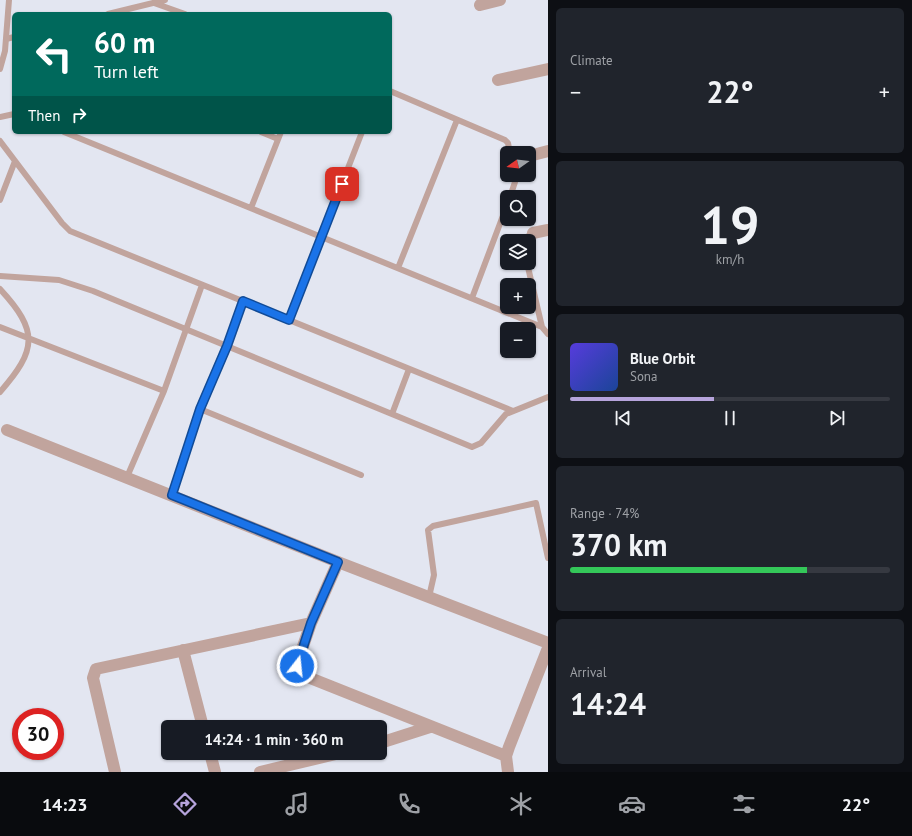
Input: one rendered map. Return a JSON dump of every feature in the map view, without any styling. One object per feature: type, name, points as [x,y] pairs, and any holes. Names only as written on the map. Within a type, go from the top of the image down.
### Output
[{"type":"street","points":[[480,4],[500,0]]},
{"type":"street","points":[[498,80],[548,69]]},
{"type":"street","points":[[536,154],[548,151]]},
{"type":"street","points":[[536,234],[548,230]]},
{"type":"street","points":[[7,430],[338,562],[548,643]]},
{"type":"street","points":[[338,562],[311,623],[297,666],[300,671],[305,676],[506,756]]},
{"type":"street","points":[[115,772],[93,678],[96,669],[311,623]]},
{"type":"street","points":[[508,772],[506,756],[548,648]]},
{"type":"street","points":[[183,650],[201,720]]},
{"type":"street","points":[[387,741],[430,727]]},
{"type":"street","points":[[211,760],[214,772]]},
{"type":"street","points":[[260,772],[311,760]]},
{"type":"lane","points":[[0,69],[5,52],[9,0]]},
{"type":"lane","points":[[116,12],[165,0]]},
{"type":"lane","points":[[154,3],[179,12]]},
{"type":"lane","points":[[6,39],[12,38]]},
{"type":"lane","points":[[392,92],[507,141],[508,146]]},
{"type":"lane","points":[[0,117],[12,114]]},
{"type":"lane","points":[[398,268],[457,120]]},
{"type":"lane","points":[[69,134],[542,327],[548,334]]},
{"type":"lane","points":[[266,134],[278,139]]},
{"type":"lane","points":[[251,208],[280,134]]},
{"type":"lane","points":[[289,320],[361,134]]},
{"type":"lane","points":[[0,141],[62,224],[70,231],[513,411]]},
{"type":"lane","points":[[0,200],[15,161]]},
{"type":"lane","points":[[472,298],[500,224]]},
{"type":"lane","points":[[529,270],[542,327]]},
{"type":"lane","points":[[0,276],[59,280],[94,291],[472,447],[481,443],[506,414],[548,397]]},
{"type":"lane","points":[[127,477],[164,391],[202,285]]},
{"type":"lane","points":[[0,289],[22,316],[30,339],[24,359],[12,378],[0,392]]},
{"type":"lane","points":[[172,495],[200,409],[227,346],[243,301]]},
{"type":"lane","points":[[0,327],[164,391]]},
{"type":"lane","points":[[392,414],[409,369]]},
{"type":"lane","points":[[200,409],[361,475]]},
{"type":"lane","points":[[429,597],[434,575],[428,530],[433,526],[536,503],[548,558]]},
{"type":"route","points":[[297,666],[311,623],[338,562],[172,495],[200,409],[227,346],[243,301],[289,320],[342,184]]}]
